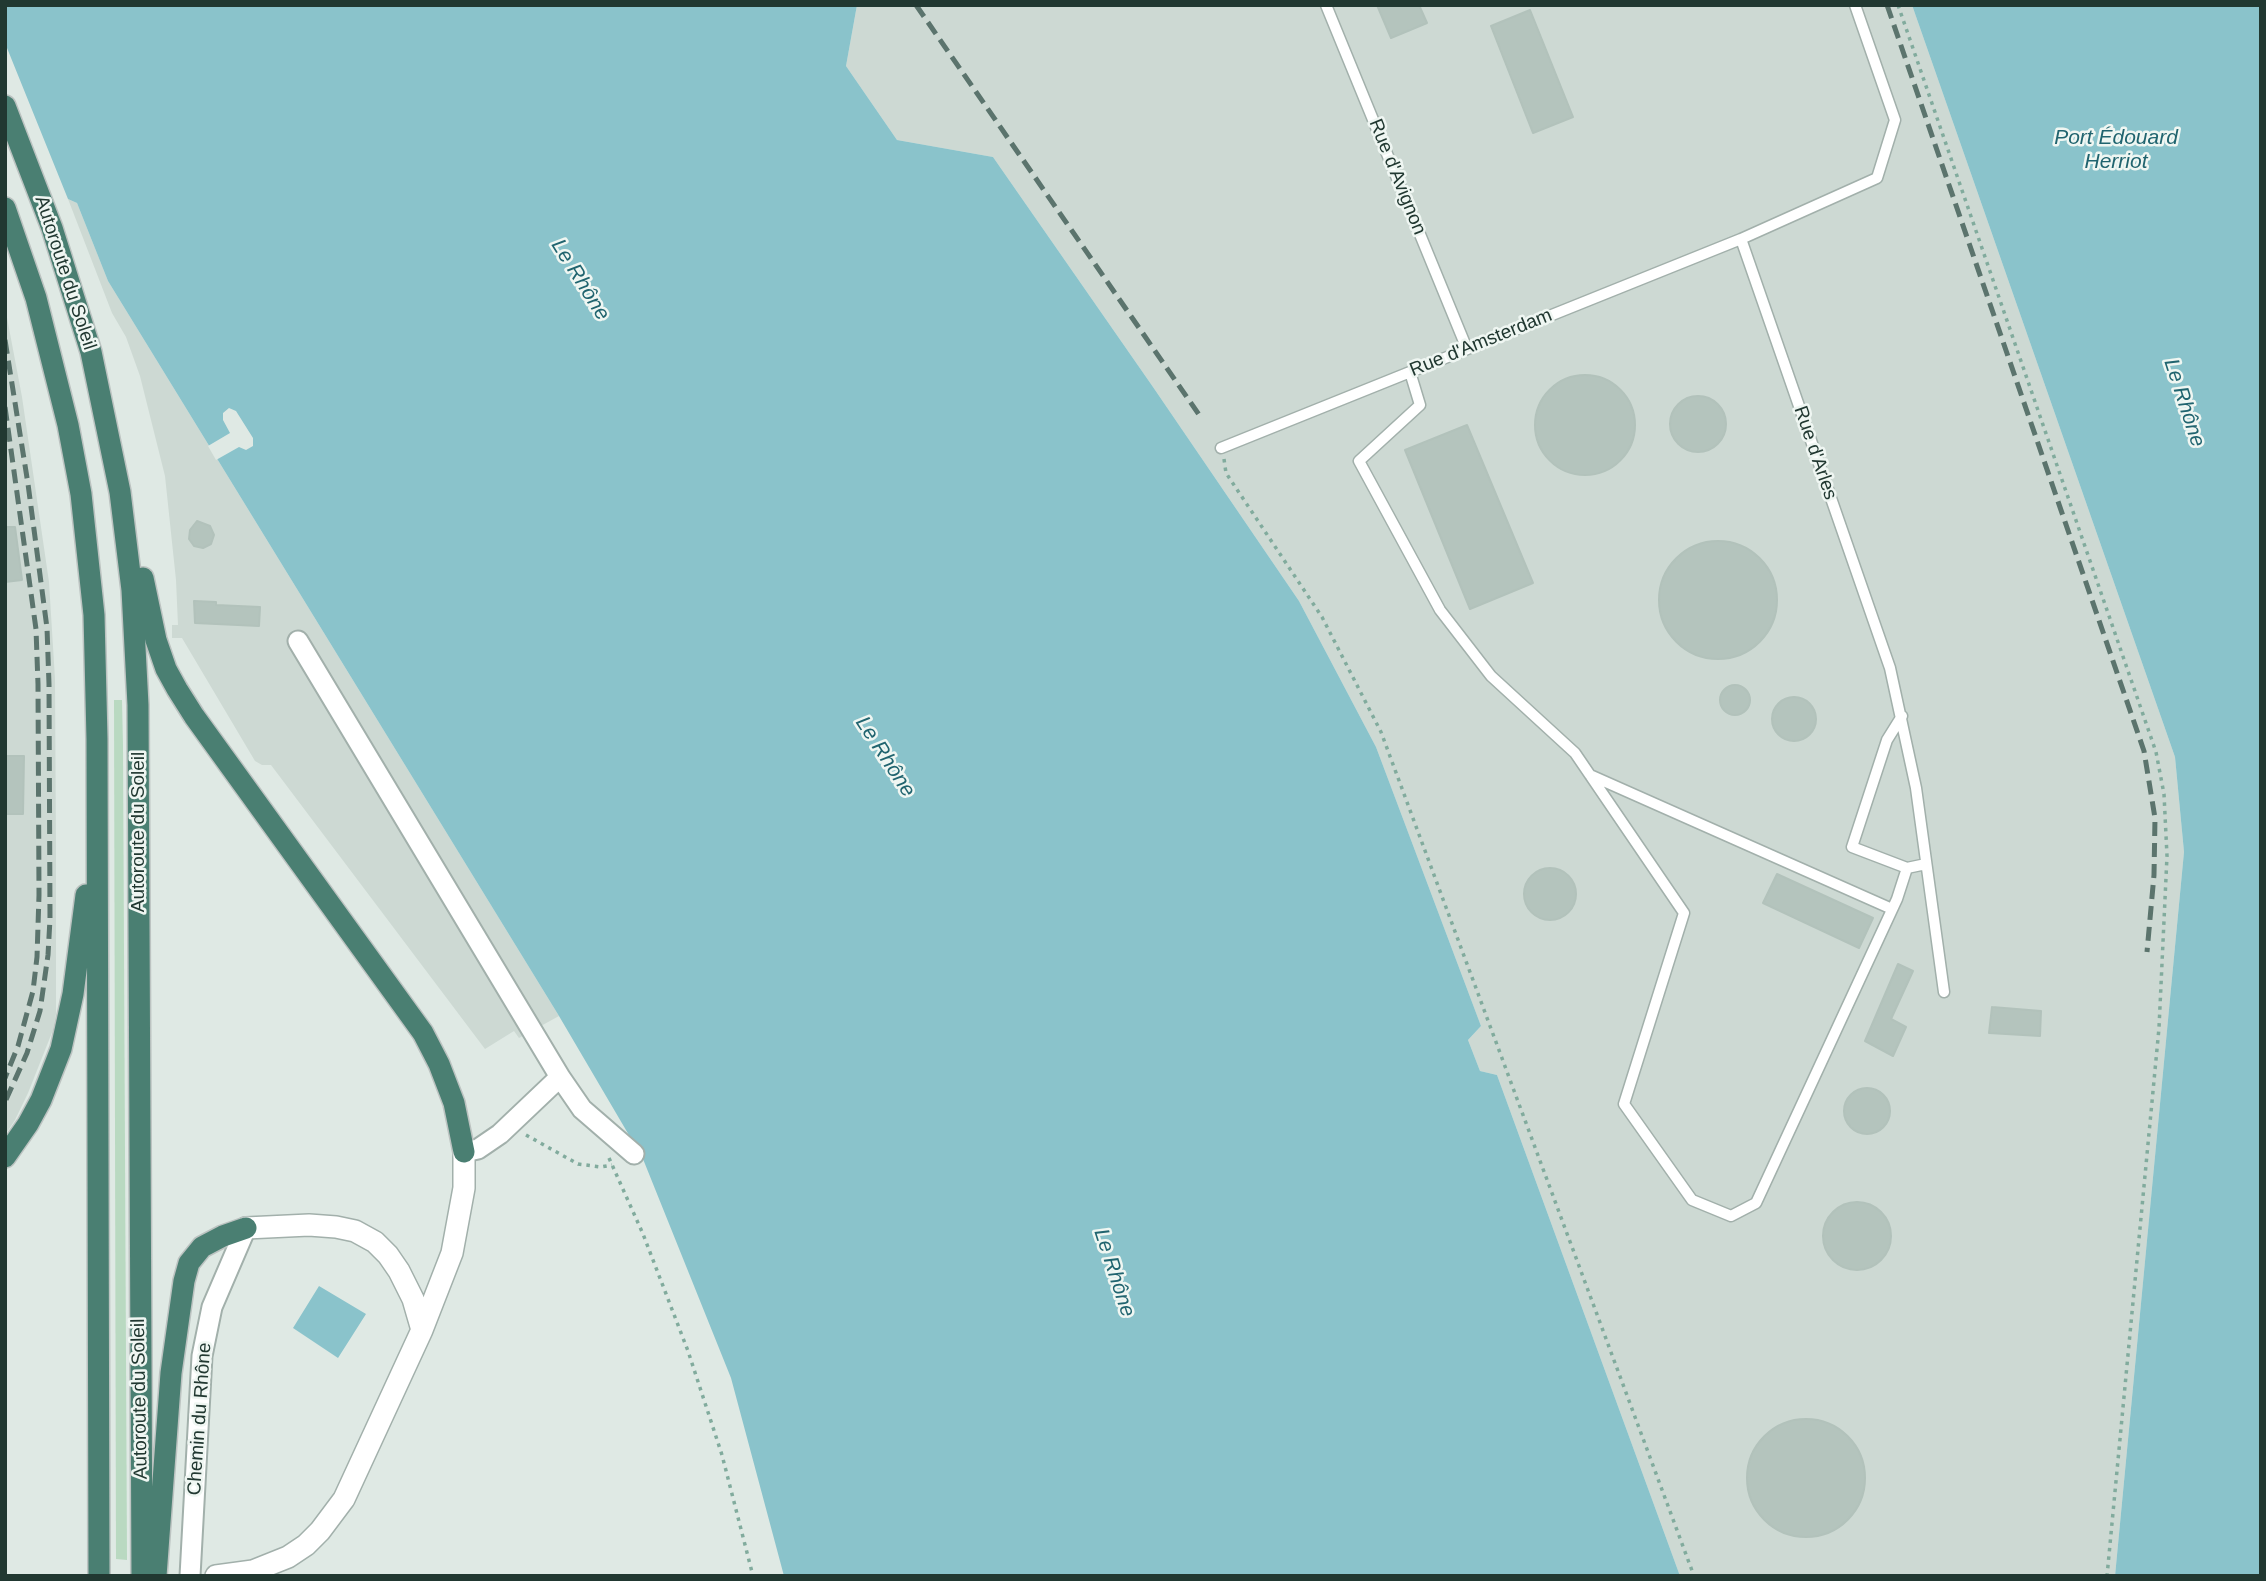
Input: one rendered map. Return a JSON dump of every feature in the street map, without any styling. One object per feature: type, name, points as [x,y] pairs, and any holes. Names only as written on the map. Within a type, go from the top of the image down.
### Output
[{"type":"highway","name":"Autoroute du Soleil","points":[[5,106],[34,178],[81,315],[109,433],[128,548],[136,634],[138,705],[142,1576]]},
{"type":"highway","name":"Autoroute du Soleil","points":[[5,208],[52,356],[81,494],[94,615],[99,1576]]},
{"type":"highway","points":[[109,433],[156,640],[166,669],[194,716],[423,1033],[454,1103],[464,1152]]},
{"type":"highway","points":[[5,1157],[41,1100],[61,1049],[73,994],[97,810]]},
{"type":"highway","points":[[156,1576],[171,1373],[186,1272],[189,1263],[202,1247],[246,1228]]},
{"type":"street","points":[[298,641],[560,1077],[582,1109],[634,1154]]},
{"type":"street","points":[[216,1576],[253,1571],[288,1557],[306,1545],[333,1516],[344,1499],[438,1293],[454,1242],[464,1188],[464,1152],[478,1149],[508,1127],[560,1077]]},
{"type":"street","points":[[246,1228],[309,1225],[336,1227],[355,1231],[375,1242],[400,1271],[413,1299],[422,1330]]},
{"type":"street","name":"Chemin du Rhône","points":[[190,1576],[202,1356],[212,1307],[246,1228]]},
{"type":"lane","name":"Rue d'Avignon","points":[[1326,5],[1467,349]]},
{"type":"lane","points":[[1741,239],[1877,178],[1895,120],[1855,5]]},
{"type":"lane","name":"Rue d'Amsterdam","points":[[1221,447],[1741,239]]},
{"type":"lane","name":"Rue d'Arles","points":[[1741,239],[1890,668],[1916,788],[1944,992]]},
{"type":"lane","points":[[1410,372],[1420,405],[1359,461],[1440,610],[1492,676],[1575,753],[1684,913],[1624,1104],[1692,1200],[1731,1216],[1756,1203],[1892,909],[1908,868]]},
{"type":"lane","points":[[1902,716],[1887,740],[1852,846],[1908,868],[1926,864]]},
{"type":"lane","points":[[1590,775],[1892,909]]},
{"type":"path","points":[[1898,5],[2156,752],[2164,794],[2167,856],[2160,1028],[2107,1576]]},
{"type":"path","points":[[1221,447],[1226,473],[1322,617],[1381,732],[1694,1576]]},
{"type":"path","points":[[508,1127],[578,1164],[601,1167],[612,1165]]},
{"type":"path","points":[[604,1148],[643,1234],[688,1351],[722,1455],[753,1576]]},
{"type":"shaded area","points":[[857,5],[1912,5],[2175,757],[2184,852],[2115,1576],[1680,1576],[1497,1075],[1480,1071],[1468,1040],[1481,1026],[1376,747],[1299,601],[993,157],[897,140],[846,66]]},
{"type":"shaded area","points":[[68,199],[77,203],[108,281],[559,1016],[519,1038],[514,1031],[485,1049],[271,765],[262,765],[255,761],[182,638],[172,638],[172,625],[178,625],[165,476],[140,376],[126,337],[112,313]]},
{"type":"shaded area","points":[[5,307],[22,397],[49,582],[55,679],[56,1014],[53,1030],[28,1093],[5,1135]]},
{"type":"green space","points":[[114,700],[122,700],[123,746],[127,1560],[116,1559]]},
{"type":"water","name":"Le Rhône","points":[[5,5],[857,5],[846,66],[897,140],[993,157],[1299,601],[1376,747],[1481,1026],[1468,1040],[1480,1071],[1497,1075],[1680,1576],[784,1576],[731,1378],[643,1159],[559,1016],[108,281],[77,203],[68,199],[5,43]]},
{"type":"water","name":"Port Édouard Herriot","points":[[1912,5],[2261,5],[2261,1576],[2115,1576],[2184,852],[2175,757]]},
{"type":"water","points":[[319,1286],[366,1314],[338,1358],[293,1328]]},
{"type":"pier","points":[[229,408],[236,411],[253,438],[253,446],[246,450],[239,447],[216,460],[208,446],[230,433],[223,420],[223,413]]},
{"type":"building","points":[[1377,5],[1419,5],[1427,23],[1391,38]]},
{"type":"building","points":[[1530,10],[1573,117],[1533,133],[1491,26]]},
{"type":"building","points":[[1585,375],[1613,383],[1627,397],[1635,425],[1627,453],[1613,467],[1585,475],[1557,467],[1543,453],[1535,425],[1543,397],[1557,383]]},
{"type":"building","points":[[1698,396],[1709,398],[1718,404],[1724,413],[1724,435],[1718,444],[1709,450],[1698,452],[1687,450],[1678,444],[1672,435],[1670,424],[1672,413],[1678,404],[1687,398]]},
{"type":"building","points":[[1467,425],[1533,583],[1470,609],[1405,450]]},
{"type":"building","points":[[197,521],[210,526],[214,535],[211,544],[203,548],[194,546],[189,539],[190,530]]},
{"type":"building","points":[[5,527],[15,527],[22,580],[5,582]]},
{"type":"building","points":[[1718,541],[1729,542],[1751,551],[1767,567],[1776,589],[1776,611],[1767,633],[1751,649],[1729,658],[1718,659],[1707,658],[1685,649],[1669,633],[1660,611],[1659,600],[1660,589],[1669,567],[1685,551],[1707,542]]},
{"type":"building","points":[[194,601],[260,607],[259,626],[195,623]]},
{"type":"building","points":[[1735,685],[1746,689],[1750,700],[1746,711],[1735,715],[1724,711],[1720,700],[1724,689]]},
{"type":"building","points":[[1794,697],[1803,698],[1810,703],[1815,710],[1815,728],[1810,735],[1803,740],[1794,741],[1785,740],[1778,735],[1773,728],[1772,719],[1773,710],[1778,703],[1785,698]]},
{"type":"building","points":[[5,756],[24,756],[23,814],[5,814]]},
{"type":"building","points":[[1550,868],[1569,875],[1576,894],[1569,913],[1550,920],[1531,913],[1524,894],[1531,875]]},
{"type":"building","points":[[1777,874],[1873,918],[1859,948],[1763,903]]},
{"type":"building","points":[[1898,964],[1913,971],[1891,1019],[1906,1027],[1893,1056],[1865,1041]]},
{"type":"building","points":[[1992,1007],[2041,1011],[2040,1036],[1989,1033]]},
{"type":"building","points":[[1867,1088],[1884,1094],[1890,1111],[1884,1128],[1867,1134],[1850,1128],[1844,1111],[1850,1094]]},
{"type":"building","points":[[1857,1202],[1870,1205],[1881,1212],[1888,1223],[1891,1236],[1888,1249],[1881,1260],[1870,1267],[1857,1270],[1844,1267],[1833,1260],[1826,1249],[1823,1236],[1826,1223],[1833,1212],[1844,1205]]},
{"type":"building","points":[[1806,1419],[1829,1423],[1848,1436],[1861,1455],[1865,1478],[1861,1501],[1848,1520],[1829,1533],[1806,1537],[1783,1533],[1764,1520],[1751,1501],[1747,1478],[1751,1455],[1764,1436],[1783,1423]]},
{"type":"railway","points":[[916,5],[1202,419]]},
{"type":"railway","points":[[1887,5],[2144,751],[2155,818],[2154,875],[2147,952]]},
{"type":"railway","points":[[5,340],[47,628],[50,919],[40,1011],[27,1053],[5,1102]]},
{"type":"railway","points":[[5,407],[36,629],[39,895],[33,991],[18,1046],[5,1078]]}]
